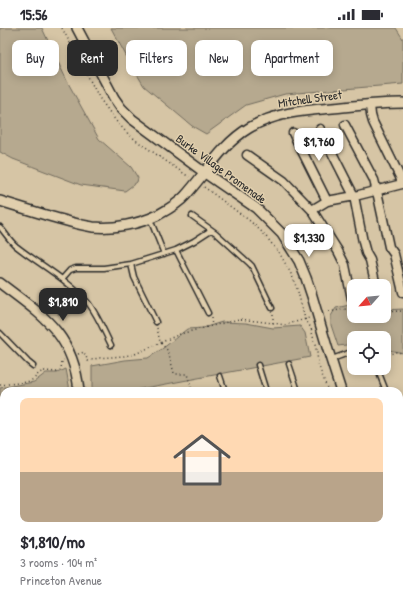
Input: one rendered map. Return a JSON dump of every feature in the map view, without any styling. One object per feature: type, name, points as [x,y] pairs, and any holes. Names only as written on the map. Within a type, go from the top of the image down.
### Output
[{"type":"street","name":"Burke Village Promenade","points":[[77,28],[114,98],[121,108],[132,119],[205,173],[256,208],[282,234],[299,262],[306,278],[340,387]]},
{"type":"street","name":"Mitchell Street","points":[[0,201],[77,224],[95,227],[133,224],[150,219],[184,198],[226,146],[249,128],[266,119],[299,110],[403,103]]},
{"type":"street","points":[[312,210],[327,201],[403,186],[373,122],[370,105]]},
{"type":"street","points":[[345,125],[374,180],[389,247],[394,254],[403,292]]},
{"type":"street","points":[[320,129],[354,196],[363,242],[370,260],[374,279]]},
{"type":"street","points":[[293,133],[327,201]]},
{"type":"street","points":[[246,155],[284,181],[312,210],[338,251],[344,265],[347,279]]},
{"type":"street","points":[[0,283],[49,322],[62,339],[72,356],[79,387]]},
{"type":"lane","points":[[192,216],[216,233],[252,266],[272,308]]},
{"type":"lane","points":[[150,219],[164,254]]},
{"type":"lane","points":[[0,227],[16,246],[62,279],[89,304],[111,345]]},
{"type":"lane","points":[[62,279],[70,270],[76,268],[104,268],[131,264],[164,254],[194,241],[211,230]]},
{"type":"lane","points":[[176,250],[208,313]]},
{"type":"lane","points":[[131,264],[134,277],[156,322]]},
{"type":"lane","points":[[0,332],[33,366]]},
{"type":"lane","points":[[331,359],[347,353]]},
{"type":"lane","points":[[289,364],[297,387]]},
{"type":"lane","points":[[258,365],[265,387]]},
{"type":"lane","points":[[380,375],[384,387]]},
{"type":"lane","points":[[220,376],[224,387]]},
{"type":"path","points":[[207,189],[250,221],[275,247],[293,278],[305,319],[311,328],[318,364],[327,387]]},
{"type":"path","points":[[298,234],[316,223]]},
{"type":"path","points":[[58,314],[77,297]]},
{"type":"path","points":[[272,308],[273,322]]},
{"type":"path","points":[[330,312],[347,309]]},
{"type":"path","points":[[391,312],[403,311]]},
{"type":"path","points":[[208,313],[211,318],[212,326]]},
{"type":"path","points":[[0,385],[27,382],[34,379],[39,373],[45,371],[57,372],[61,369],[62,361],[84,352],[88,361],[98,358],[124,356],[135,354],[180,334],[239,319],[273,322],[285,325],[311,318]]},
{"type":"path","points":[[156,322],[160,342],[168,351],[174,372],[176,374],[187,374],[191,387]]},
{"type":"path","points":[[391,354],[396,352],[403,353]]},
{"type":"shaded area","points":[[0,28],[42,28],[48,40],[12,40],[12,76],[59,76],[59,64],[99,139],[131,167],[138,178],[137,182],[125,191],[81,185],[13,159],[0,152]]},
{"type":"shaded area","points":[[111,28],[396,28],[403,39],[403,84],[285,94],[246,105],[206,134],[192,126],[144,86],[138,76],[187,76],[187,40],[126,40],[126,56]]},
{"type":"shaded area","points":[[347,306],[347,323],[391,323],[391,310],[403,309],[403,353],[391,350],[391,331],[347,331],[347,345],[338,346],[331,325],[331,316],[336,308]]},
{"type":"shaded area","points":[[222,322],[246,323],[273,328],[300,326],[305,333],[310,357],[150,387],[92,387],[92,366],[125,360],[148,358],[187,329],[203,328]]},
{"type":"shaded area","points":[[66,369],[69,387],[6,387],[34,382],[46,373],[57,373]]}]
